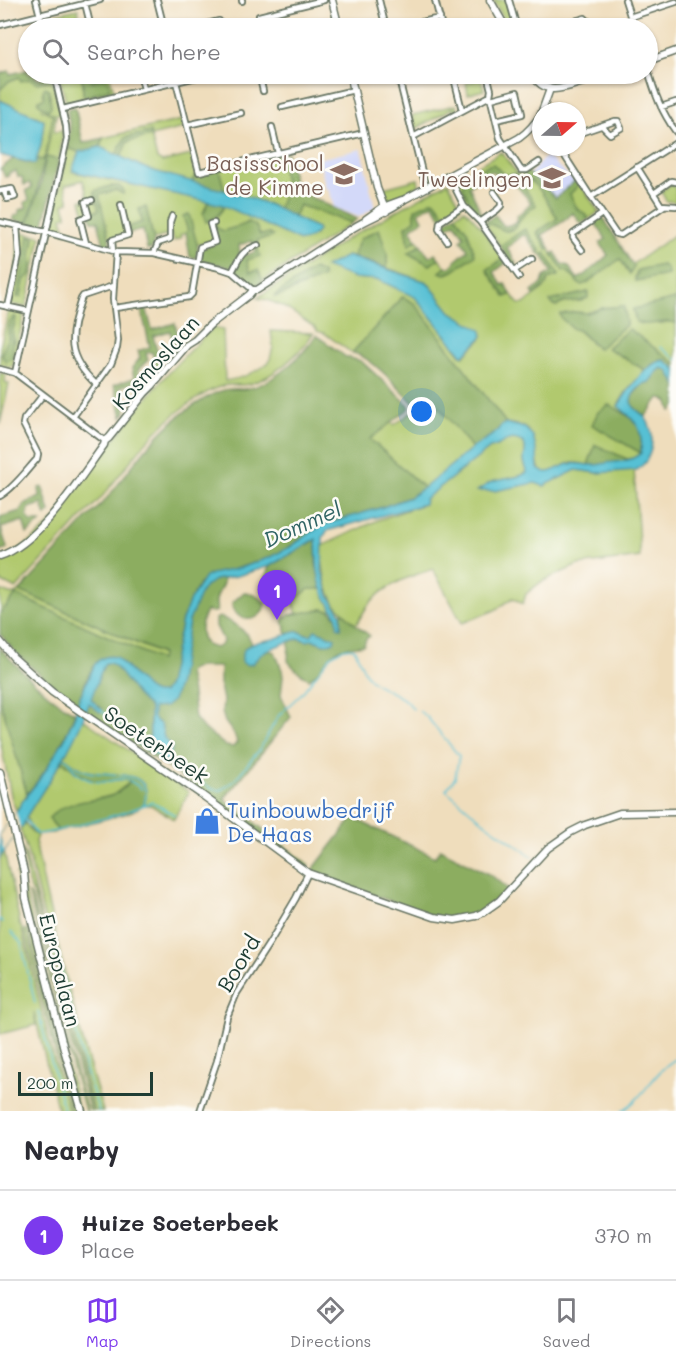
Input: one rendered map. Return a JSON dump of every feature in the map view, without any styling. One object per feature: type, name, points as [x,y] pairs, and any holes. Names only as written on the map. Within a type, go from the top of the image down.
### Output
[{"type":"street","points":[[36,0],[40,18]]},
{"type":"street","points":[[27,18],[100,0]]},
{"type":"street","points":[[157,0],[162,18]]},
{"type":"street","points":[[259,16],[324,0]]},
{"type":"street","points":[[332,0],[336,18]]},
{"type":"street","points":[[379,0],[384,18]]},
{"type":"street","points":[[435,0],[440,18]]},
{"type":"street","points":[[490,0],[500,18]]},
{"type":"street","points":[[509,0],[514,18]]},
{"type":"street","points":[[625,0],[630,17],[666,2],[676,2]]},
{"type":"street","points":[[83,3],[88,18]]},
{"type":"street","points":[[0,25],[18,20]]},
{"type":"street","points":[[658,57],[676,51]]},
{"type":"street","points":[[15,373],[67,139],[57,84]]},
{"type":"street","points":[[143,84],[144,89]]},
{"type":"street","points":[[63,109],[166,84]]},
{"type":"street","points":[[176,84],[199,172],[364,133]]},
{"type":"street","points":[[261,84],[263,92]]},
{"type":"street","points":[[352,84],[377,188],[385,209]]},
{"type":"street","points":[[400,84],[426,188]]},
{"type":"street","points":[[456,84],[462,110]]},
{"type":"street","points":[[490,84],[490,97],[500,138],[505,146],[521,170],[527,170],[540,162]]},
{"type":"street","points":[[541,84],[550,89],[559,90],[578,84]]},
{"type":"street","points":[[653,84],[661,107],[676,132]]},
{"type":"street","points":[[545,102],[550,89]]},
{"type":"street","points":[[282,107],[354,90]]},
{"type":"street","points":[[413,137],[490,97],[517,92],[522,114],[496,120]]},
{"type":"street","points":[[661,107],[676,102]]},
{"type":"street","points":[[187,125],[241,113]]},
{"type":"street","points":[[272,126],[278,153]]},
{"type":"street","points":[[586,131],[602,126]]},
{"type":"street","name":"Kosmoslaan","points":[[0,556],[30,538],[40,529],[61,504],[105,441],[110,438],[187,345],[253,290],[257,290],[363,221],[385,209],[397,206],[405,199],[449,177],[532,129]]},
{"type":"street","points":[[591,197],[676,143]]},
{"type":"street","points":[[565,156],[616,234],[621,235],[664,206],[676,206]]},
{"type":"street","points":[[637,167],[661,205],[664,206]]},
{"type":"street","points":[[449,177],[465,206],[480,222],[519,277]]},
{"type":"street","points":[[654,193],[671,182],[676,182]]},
{"type":"street","points":[[480,222],[501,206],[494,192]]},
{"type":"street","points":[[86,243],[80,219],[89,216],[85,202],[92,200]]},
{"type":"street","points":[[73,417],[111,364],[117,348],[113,286],[115,251],[112,240],[128,235],[121,205]]},
{"type":"street","points":[[447,241],[439,229],[440,222],[465,206]]},
{"type":"street","points":[[582,250],[573,238],[573,234],[602,214]]},
{"type":"street","points":[[154,253],[158,243],[170,239],[172,216]]},
{"type":"street","points":[[0,222],[115,251],[154,253],[232,272],[253,290]]},
{"type":"street","points":[[115,308],[189,297],[192,294],[200,247],[214,242],[210,224],[214,223]]},
{"type":"street","points":[[8,307],[19,256],[17,226]]},
{"type":"street","points":[[232,272],[242,253],[258,245]]},
{"type":"street","points":[[515,270],[532,259]]},
{"type":"street","points":[[97,385],[85,374],[78,363],[72,346],[73,325],[83,296],[113,286]]},
{"type":"street","points":[[0,305],[28,311]]},
{"type":"street","points":[[0,369],[15,373],[105,441]]},
{"type":"street","points":[[0,496],[37,459],[38,454],[23,424],[24,419],[43,394]]},
{"type":"street","name":"Soeterbeek","points":[[0,642],[52,692],[202,795],[308,873],[434,917],[455,920],[476,916],[499,901],[548,848],[585,825],[620,813],[676,812]]},
{"type":"street","name":"Europalaan","points":[[0,772],[24,872],[26,898],[82,1111]]},
{"type":"street","name":"Boord","points":[[200,1111],[217,1060],[227,1017],[237,993],[270,942],[308,873]]},
{"type":"shaded area","name":"Basisschool de Kimme","points":[[361,149],[374,208],[359,217],[334,207],[329,189],[326,189],[319,159]]},
{"type":"shaded area","name":"Tweelingen","points":[[546,156],[575,181],[556,198],[530,174]]},
{"type":"green space","points":[[493,0],[506,0],[511,18],[503,18]]},
{"type":"green space","points":[[78,9],[79,14],[64,18],[50,18],[51,15]]},
{"type":"green space","points":[[9,71],[10,74],[18,72],[18,77],[9,81],[0,90],[0,74]]},
{"type":"green space","points":[[18,77],[18,84],[53,84],[60,114],[56,115],[54,132],[63,131],[59,160],[46,157],[54,114],[41,109],[53,115],[45,157],[43,160],[37,159],[44,120],[0,100],[0,89],[9,81]],"holes":[[[49,90],[51,104],[46,109],[38,103],[44,98],[43,91]]]},
{"type":"green space","points":[[62,84],[83,84],[83,95],[99,84],[112,84],[114,91],[66,102]]},
{"type":"green space","points":[[83,84],[108,84],[110,89],[88,96],[83,95]]},
{"type":"green space","points":[[466,84],[482,84],[484,90],[468,94]]},
{"type":"green space","points":[[45,87],[49,90],[51,107],[48,110],[38,103],[44,98]]},
{"type":"green space","points":[[456,105],[457,110],[454,112],[453,108],[415,129],[412,115]]},
{"type":"green space","points":[[75,107],[83,143],[103,138],[100,147],[79,152],[68,148],[70,128],[67,109]]},
{"type":"green space","points":[[182,120],[184,128],[151,136],[157,159],[162,162],[191,155],[195,175],[192,182],[147,169],[121,157],[127,142],[150,136],[150,132],[125,138],[116,155],[100,147],[103,138]]},
{"type":"green space","points":[[150,132],[151,136],[127,142],[121,157],[116,155],[125,138]]},
{"type":"green space","points":[[68,148],[79,152],[73,172],[208,201],[203,213],[210,221],[225,205],[300,241],[315,235],[317,228],[294,217],[299,205],[352,223],[263,281],[258,271],[250,272],[246,260],[259,256],[257,241],[266,239],[269,234],[260,235],[256,226],[248,222],[224,231],[218,229],[214,240],[197,245],[188,214],[184,216],[188,232],[180,235],[181,238],[174,241],[171,234],[154,239],[145,207],[143,222],[129,233],[109,238],[98,195],[115,190],[95,191],[99,210],[85,214],[81,200],[88,198],[83,180],[65,185],[69,202],[64,204],[67,216],[62,217],[66,233],[51,228]]},
{"type":"green space","points":[[501,152],[519,176],[523,174],[543,194],[551,206],[557,219],[537,233],[548,250],[550,248],[552,254],[579,284],[590,280],[620,259],[630,274],[634,267],[633,264],[676,234],[676,299],[633,310],[635,318],[659,324],[671,321],[676,323],[676,364],[629,329],[607,348],[645,370],[618,405],[629,415],[608,405],[593,425],[641,453],[634,458],[627,459],[595,445],[588,465],[570,463],[553,471],[540,470],[535,444],[529,431],[522,426],[506,423],[414,303],[402,297],[352,353],[288,310],[273,302],[257,298],[350,237],[448,182],[461,206],[446,216],[434,200],[415,209],[415,220],[406,226],[409,245],[417,240],[421,245],[413,249],[411,255],[430,265],[439,258],[446,267],[440,272],[447,274],[475,255],[467,230],[455,215],[465,209],[481,227],[503,259],[487,270],[505,297],[511,294],[519,304],[524,304],[546,286],[548,279],[559,275],[545,253],[542,255],[538,253],[541,251],[523,230],[500,246],[484,222],[510,231],[524,214],[536,205],[513,174],[504,175],[493,164],[486,166],[465,181],[463,189],[478,215],[466,203],[453,180]],"holes":[[[379,229],[387,253],[387,268],[427,282],[451,312],[482,331],[481,339],[464,356],[461,355],[415,297],[379,280],[354,278],[326,267],[347,256],[353,257],[360,239]],[[662,265],[668,275],[635,281],[638,270]],[[304,276],[321,278],[284,294],[275,296]],[[588,292],[581,301],[570,301],[556,306],[558,299]],[[624,306],[626,325],[598,349],[578,330],[574,312],[587,313],[602,308]]]},
{"type":"green space","points":[[287,153],[296,190],[357,219],[352,223],[299,205],[294,217],[278,209],[286,187],[279,155]]},
{"type":"green space","points":[[279,155],[286,187],[278,209],[225,192],[219,169]]},
{"type":"green space","points":[[44,157],[36,196],[27,223],[13,220],[14,216],[19,214],[19,210],[26,208],[25,202],[29,200],[26,190],[32,188],[30,183],[24,185],[22,177],[18,177],[16,171],[8,173],[9,176],[5,177],[0,169],[13,159],[34,164],[37,159],[43,160]]},
{"type":"green space","points":[[46,157],[59,160],[42,226],[28,223],[41,184]]},
{"type":"green space","points":[[493,164],[504,175],[515,174],[536,205],[506,231],[485,222],[495,215],[504,226],[510,225],[517,221],[517,216],[531,203],[511,180],[503,180],[491,171],[469,186],[483,217],[481,219],[462,187],[475,173]]},
{"type":"green space","points":[[219,169],[225,192],[192,182],[195,175]]},
{"type":"green space","points":[[527,171],[556,198],[577,179],[580,184],[570,194],[577,209],[589,219],[581,224],[573,213],[542,235],[550,248],[548,250],[537,232],[557,217],[538,187],[523,174]]},
{"type":"green space","points":[[418,179],[419,185],[416,187],[391,201],[383,199],[380,189]]},
{"type":"green space","points":[[580,184],[599,212],[589,219],[577,209],[569,194]]},
{"type":"green space","points":[[672,184],[676,189],[676,202],[666,201],[661,191]]},
{"type":"green space","points":[[119,186],[124,191],[123,194],[116,190],[99,195],[111,246],[104,245],[98,221],[92,221],[89,213],[99,210],[94,191]]},
{"type":"green space","points":[[433,200],[446,216],[442,218],[433,204],[419,212],[423,220],[410,229],[417,240],[409,245],[406,226],[415,220],[415,209]]},
{"type":"green space","points":[[208,201],[225,205],[217,216],[206,222],[203,213]]},
{"type":"green space","points":[[146,207],[154,241],[152,249],[147,249],[143,230],[129,233],[128,227],[142,222],[139,209]]},
{"type":"green space","points":[[189,214],[198,248],[196,258],[190,257],[186,233],[188,231],[183,216]]},
{"type":"green space","points":[[455,215],[467,230],[475,255],[453,271],[444,274],[440,272],[450,267],[468,250],[461,240],[464,236],[455,223],[443,228],[446,226],[444,223]]},
{"type":"green space","points":[[602,216],[634,267],[630,274],[620,259],[582,285],[570,273],[563,271],[552,254],[555,252],[562,264],[568,266],[578,279],[585,275],[608,255],[600,243],[606,239],[594,221]]},
{"type":"green space","points":[[248,222],[256,226],[260,235],[273,236],[257,241],[260,256],[247,260],[250,272],[258,270],[263,281],[257,285],[235,270],[242,256],[255,252],[252,241],[239,245],[240,253],[232,268],[200,260],[202,248],[215,244],[211,225],[216,224],[218,229],[224,231]]},
{"type":"green space","points":[[379,229],[387,253],[387,268],[353,257],[360,239]]},
{"type":"green space","points":[[525,229],[541,251],[538,253],[523,235],[507,248],[516,263],[512,265],[500,246]]},
{"type":"green space","points":[[19,232],[40,236],[26,307],[10,304],[15,282]],"holes":[[[34,237],[31,274],[25,279],[17,297]]]},
{"type":"green space","points":[[29,236],[34,237],[31,274],[25,279],[21,297],[17,297]]},
{"type":"green space","points":[[421,245],[429,257],[435,253],[439,258],[430,265],[408,253]]},
{"type":"green space","points":[[545,253],[559,275],[548,279],[547,284],[534,295],[532,292],[542,284],[544,277],[552,272],[542,255]]},
{"type":"green space","points":[[503,259],[506,263],[494,272],[511,294],[506,297],[487,270]]},
{"type":"green space","points":[[662,265],[667,268],[668,275],[635,281],[638,270]]},
{"type":"green space","points":[[313,269],[322,273],[323,277],[274,297],[278,293]]},
{"type":"green space","points":[[588,292],[588,298],[581,301],[565,302],[556,306],[550,301]]},
{"type":"green space","points":[[403,297],[414,303],[506,423],[472,448],[431,397],[416,406],[377,367],[360,355],[352,353]]},
{"type":"green space","points":[[676,299],[676,323],[641,324],[636,322],[633,309]]},
{"type":"green space","points":[[624,306],[626,325],[598,349],[582,333],[573,329],[561,318],[560,314],[587,313],[602,308]]},
{"type":"green space","points":[[146,307],[152,330],[175,323],[181,348],[176,353],[170,331],[153,336],[162,368],[158,374],[152,352],[146,353],[148,360],[138,370],[141,380],[151,382],[140,396],[136,382],[120,387],[126,412],[122,417],[114,385],[134,378],[132,368],[140,358],[138,351],[150,347],[141,308]]},
{"type":"green space","points":[[9,309],[22,312],[24,315],[13,365],[10,367],[0,364],[0,348]],"holes":[[[16,319],[12,333],[13,346],[2,354],[8,339],[8,327]]]},
{"type":"green space","points":[[15,316],[12,358],[6,361],[2,352],[8,339],[10,321]]},
{"type":"green space","points":[[213,328],[223,330],[225,381],[248,375],[269,363],[273,347],[271,331],[313,333],[301,349],[276,371],[249,384],[216,388],[181,410],[152,436],[98,501],[16,589],[0,581],[0,560],[30,542],[55,519],[149,395]]},
{"type":"green space","points":[[629,329],[676,364],[676,369],[664,360],[657,361],[645,370],[607,348]]},
{"type":"green space","points":[[316,335],[346,357],[361,361],[409,405],[410,408],[370,439],[424,488],[410,497],[383,507],[322,525],[280,553],[200,583],[182,620],[168,685],[163,693],[150,691],[116,657],[109,658],[97,662],[94,666],[85,683],[77,707],[15,652],[0,634],[0,614],[16,595],[160,660],[162,654],[20,591],[108,497],[155,438],[177,418],[215,393],[230,389],[247,389],[267,381],[296,360]]},
{"type":"green space","points":[[662,368],[668,370],[676,384],[676,406],[671,411],[668,402],[659,398],[645,417],[632,405],[632,396]]},
{"type":"green space","points":[[0,373],[6,374],[5,382],[9,384],[0,424]]},
{"type":"green space","points":[[431,396],[472,448],[424,488],[370,439],[391,422],[394,425]]},
{"type":"green space","points":[[609,405],[635,422],[640,434],[641,453],[592,425],[598,412]]},
{"type":"green space","points":[[518,439],[525,445],[524,460],[527,473],[491,482],[479,491],[494,491],[535,483],[544,486],[576,470],[598,473],[634,469],[640,557],[578,565],[541,582],[526,594],[523,604],[513,598],[495,610],[462,623],[433,569],[390,586],[375,597],[356,625],[334,603],[326,584],[320,547],[378,520],[424,504],[425,499],[490,448],[505,440]]},
{"type":"green space","points":[[595,445],[627,459],[624,462],[588,465]]},
{"type":"green space","points":[[42,487],[50,512],[46,516],[42,504],[29,508],[27,516],[31,522],[41,522],[27,534],[23,521],[1,528],[7,548],[0,551],[0,517],[20,511],[24,504],[40,497],[39,488]]},
{"type":"green space","points":[[317,539],[316,564],[322,589],[309,589],[293,601],[291,596],[284,597],[282,606],[276,607],[268,592],[266,582],[270,566]]},
{"type":"green space","points":[[224,578],[216,600],[217,611],[206,611],[204,616],[201,628],[203,639],[205,643],[216,648],[222,644],[223,640],[216,626],[216,619],[219,617],[234,624],[247,635],[252,644],[246,647],[256,660],[267,650],[275,652],[283,677],[281,695],[291,717],[224,799],[309,865],[306,870],[219,803],[86,712],[89,703],[100,712],[102,709],[90,699],[103,667],[110,663],[150,708],[150,737],[135,742],[164,738],[161,725],[153,718],[152,708],[173,699],[195,604],[201,591],[210,582]],"holes":[[[200,667],[220,667],[222,712],[237,742],[233,747],[226,746],[202,727],[195,718],[188,673],[191,669]]]},
{"type":"green space","points":[[309,589],[322,589],[331,611],[323,609],[297,614],[293,601]]},
{"type":"green space","points":[[0,590],[13,595],[20,591],[163,655],[160,660],[16,595],[0,614]]},
{"type":"green space","points":[[244,592],[258,597],[265,603],[260,615],[255,618],[243,618],[238,616],[234,610],[232,603]]},
{"type":"green space","points":[[323,609],[331,611],[338,619],[338,627],[341,628],[343,612],[370,636],[364,645],[343,648],[335,652],[309,679],[288,661],[289,642],[298,638],[312,639],[323,644],[311,635],[298,631],[287,634],[283,620],[289,615]]},
{"type":"green space","points":[[0,648],[35,684],[75,713],[54,756],[27,794],[0,700]]},
{"type":"green space","points":[[0,700],[27,794],[17,810],[12,800],[0,740]]},
{"type":"green space","points":[[83,719],[189,792],[174,819],[151,805],[144,805],[146,793],[144,784],[138,779],[85,770],[64,757]]},
{"type":"green space","points":[[64,757],[75,766],[85,770],[138,779],[144,784],[146,793],[144,805],[128,813],[58,831],[49,818],[55,812],[78,802],[114,795],[130,782],[95,781],[62,761]]},
{"type":"green space","points":[[62,761],[76,773],[114,780],[125,779],[130,782],[113,795],[49,818],[58,831],[36,834],[26,817]]},
{"type":"green space","points":[[353,818],[435,857],[440,849],[492,876],[509,890],[482,913],[455,920],[434,917],[311,872]]},
{"type":"green space","points":[[25,823],[37,836],[35,841],[57,943],[103,1111],[94,1111],[76,1046],[30,860],[20,829]]},
{"type":"green space","points":[[22,850],[92,1111],[90,1111],[72,1047],[34,896],[28,883]]},
{"type":"green space","points":[[4,851],[18,919],[69,1111],[58,1111],[34,1012],[36,1025],[0,1034],[0,859]]},
{"type":"green space","points":[[18,873],[22,880],[79,1111],[76,1111],[59,1050],[20,892],[16,874]]},
{"type":"green space","points":[[29,894],[87,1111],[85,1111],[67,1048]]},
{"type":"green space","points":[[27,929],[74,1111],[71,1111],[55,1051],[24,930]]},
{"type":"water","points":[[0,100],[44,120],[41,145],[35,164],[0,155]]},
{"type":"water","points":[[100,147],[147,169],[270,205],[318,230],[310,238],[300,241],[223,205],[72,171],[79,152]]},
{"type":"water","points":[[347,256],[427,282],[451,312],[480,329],[483,336],[463,356],[415,297],[379,280],[354,278],[325,267]]},
{"type":"water","points":[[664,360],[676,369],[676,384],[668,370],[662,368],[649,382],[638,388],[631,399],[633,406],[648,423],[652,437],[647,460],[636,470],[598,473],[576,470],[544,486],[535,483],[494,491],[477,491],[491,482],[527,473],[524,462],[524,443],[513,439],[490,448],[425,499],[424,504],[327,531],[323,538],[322,571],[329,596],[341,614],[341,628],[337,627],[337,618],[321,585],[317,566],[316,539],[270,566],[215,580],[206,586],[202,590],[189,621],[179,682],[173,700],[165,707],[153,708],[153,718],[161,725],[164,738],[172,747],[169,758],[166,761],[135,742],[150,737],[150,708],[115,666],[105,663],[91,699],[102,710],[100,712],[89,703],[69,748],[26,817],[23,826],[0,858],[0,835],[42,776],[65,738],[75,715],[78,701],[95,664],[104,657],[116,657],[150,691],[163,693],[168,685],[182,620],[190,600],[205,577],[268,558],[290,547],[322,525],[410,497],[506,423],[525,428],[533,436],[538,469],[542,471],[549,472],[571,463],[596,465],[633,458],[641,453],[640,431],[630,416],[618,406],[644,372],[657,362]]},
{"type":"water","points":[[315,630],[335,638],[334,642],[326,644],[312,639],[308,641],[298,638],[267,650],[252,664],[246,665],[242,662],[242,653],[246,647],[257,642],[298,631],[311,635]]},
{"type":"pier","points":[[16,812],[20,828],[4,851],[0,835]]},
{"type":"waterway","points":[[660,347],[676,359]]},
{"type":"waterway","points":[[166,758],[212,789],[221,790],[235,780],[259,750],[279,715],[302,693],[331,656],[344,648],[354,649],[370,679],[399,696],[413,709]]},
{"type":"waterway","points":[[101,710],[136,740]]},
{"type":"waterway","points":[[419,711],[427,717],[459,756],[455,778],[446,790],[486,824],[533,857]]},
{"type":"waterway","points":[[24,818],[36,834],[114,816],[144,805],[146,793],[144,785],[138,780],[130,776],[86,771],[65,758]]},
{"type":"waterway","points":[[70,763],[74,771],[87,779],[96,782],[125,779],[142,789]]},
{"type":"waterway","points":[[0,791],[5,810]]},
{"type":"waterway","points":[[145,805],[152,802],[175,815]]},
{"type":"waterway","points":[[11,932],[21,943],[35,1003]]},
{"type":"waterway","points":[[55,946],[84,1064],[99,1111]]},
{"type":"waterway","points":[[38,1011],[64,1111]]},
{"type":"waterway","points":[[622,1111],[676,1059]]},
{"type":"place","name":"Basisschool de Kimme","points":[[344,174]]},
{"type":"place","name":"Tweelingen","points":[[552,178]]},
{"type":"place","name":"Huize Soeterbeek","points":[[277,620]]},
{"type":"place","name":"Tuinbouwbedrijf De Haas","points":[[207,821]]},
{"type":"water label","name":"Dommel","points":[[302,524]]}]
